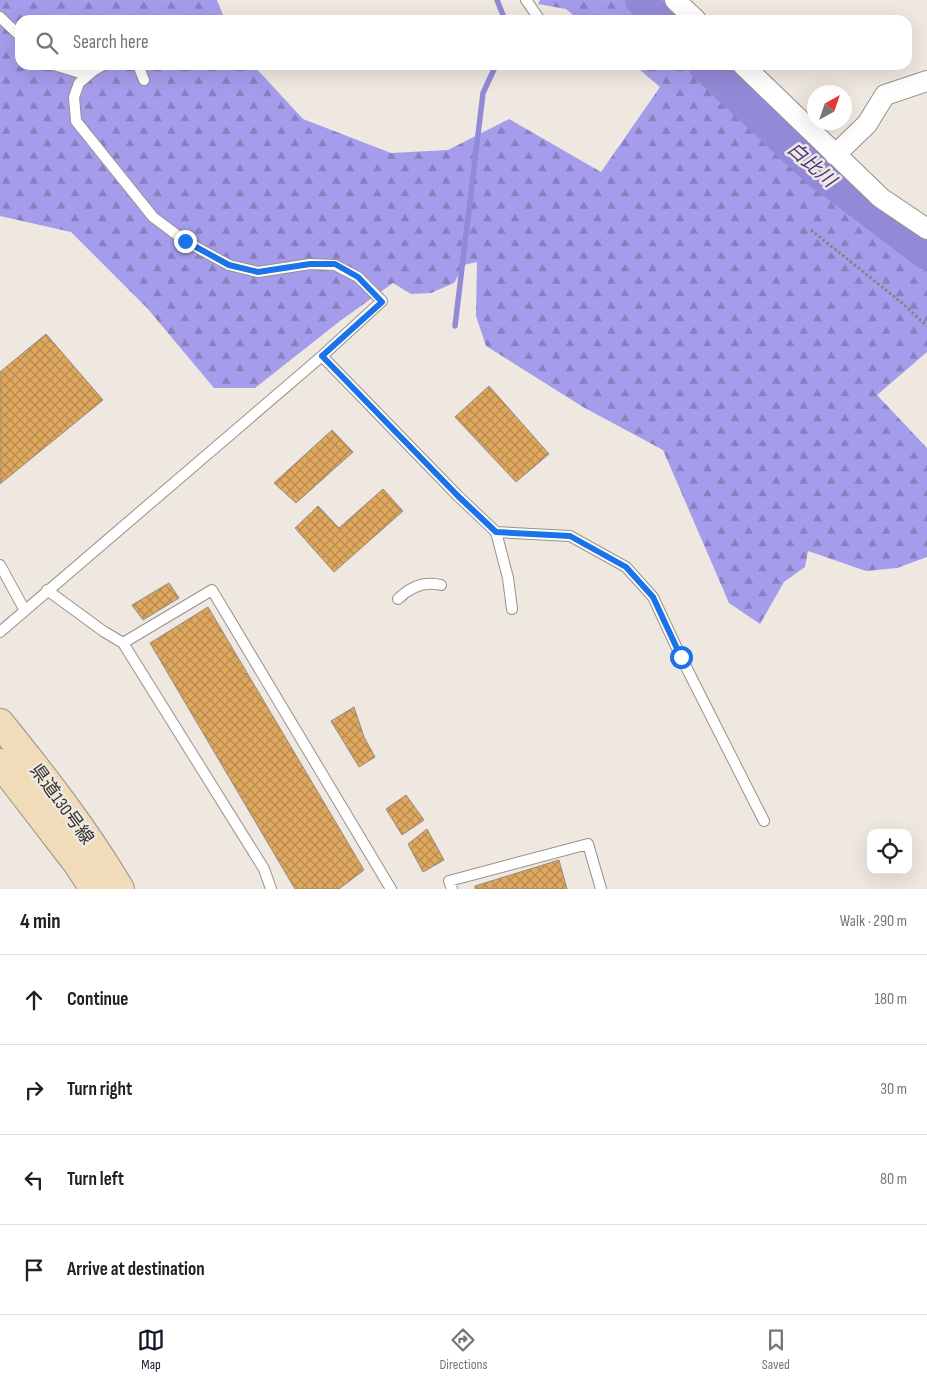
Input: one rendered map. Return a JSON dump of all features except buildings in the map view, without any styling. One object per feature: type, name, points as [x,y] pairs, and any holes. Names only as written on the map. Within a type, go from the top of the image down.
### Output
[{"type":"main road","name":"県道130号線","points":[[0,723],[46,780],[97,851],[120,889]]},
{"type":"main road","name":"県道130号線","points":[[0,763],[77,863],[94,889]]},
{"type":"street","points":[[675,0],[691,15]]},
{"type":"street","points":[[747,70],[881,198],[927,229]]},
{"type":"street","points":[[835,154],[867,124],[885,95],[927,81]]},
{"type":"lane","points":[[526,0],[536,15]]},
{"type":"lane","points":[[0,17],[15,31]]},
{"type":"lane","points":[[71,70],[88,75]]},
{"type":"lane","points":[[0,632],[322,356],[382,302],[358,277],[335,264],[310,264],[258,272],[229,265],[185,241],[153,217],[76,121],[74,97],[79,83],[96,70]]},
{"type":"lane","points":[[140,70],[144,80]]},
{"type":"lane","points":[[322,356],[458,496],[496,532],[508,578],[512,609]]},
{"type":"lane","points":[[496,532],[570,536],[626,567],[653,597],[681,657],[764,821]]},
{"type":"lane","points":[[0,564],[24,610]]},
{"type":"lane","points":[[398,599],[406,592],[430,582],[441,585]]},
{"type":"lane","points":[[47,590],[103,631],[123,643],[264,869],[271,889]]},
{"type":"lane","points":[[123,643],[212,590],[390,889]]},
{"type":"lane","points":[[452,889],[449,881],[588,844],[601,889]]},
{"type":"path","points":[[811,230],[902,303],[927,326]]},
{"type":"green space","points":[[0,0],[217,0],[223,15],[15,15],[15,70],[258,70],[303,119],[391,153],[448,150],[509,119],[601,172],[660,87],[640,70],[729,70],[803,144],[927,247],[927,352],[877,395],[927,448],[927,557],[897,568],[866,571],[808,551],[805,567],[784,582],[760,624],[729,603],[663,450],[583,407],[486,346],[476,316],[477,262],[464,265],[454,283],[431,293],[411,294],[393,283],[340,321],[255,388],[214,388],[147,308],[71,232],[0,216]]},
{"type":"green space","points":[[540,0],[658,0],[673,15],[573,15],[566,9],[538,4]]},
{"type":"waterway","points":[[497,0],[503,15]]},
{"type":"waterway","name":"白比川","points":[[641,0],[655,15]]},
{"type":"waterway","points":[[455,326],[483,93],[494,70]]},
{"type":"waterway","name":"白比川","points":[[709,70],[818,172],[927,254]]},
{"type":"route","points":[[185,241],[229,265],[258,272],[310,264],[335,264],[358,277],[382,302],[322,356],[458,496],[496,532],[570,536],[626,567],[653,597],[681,657]]}]
